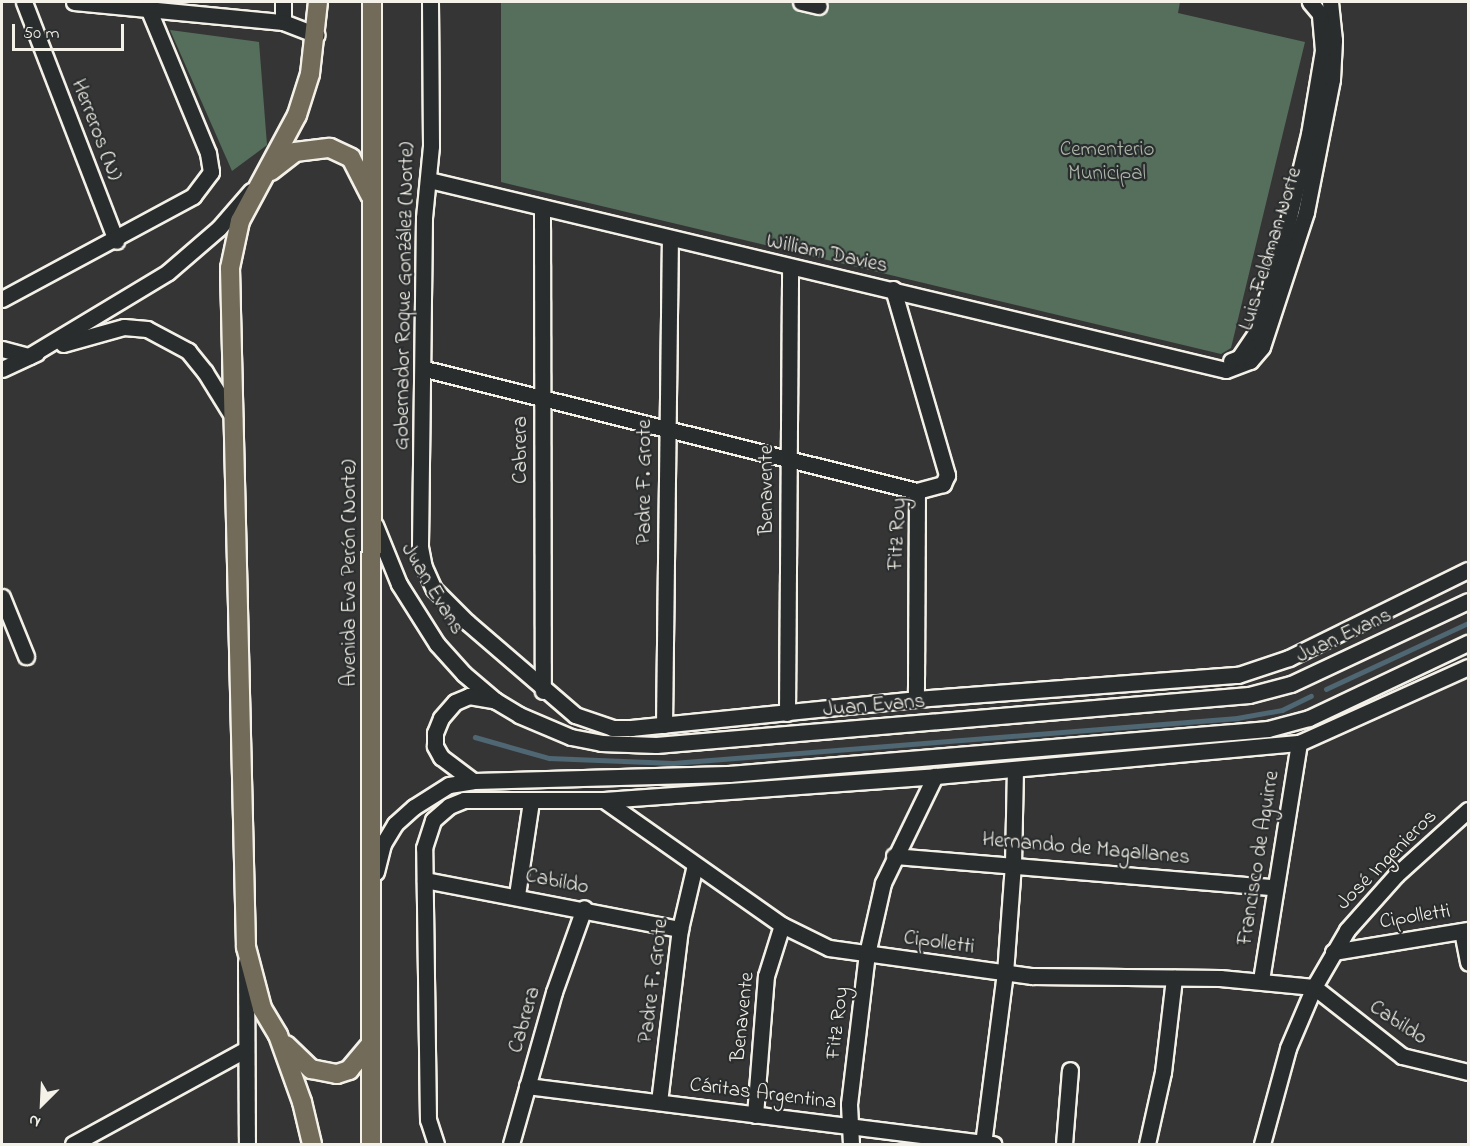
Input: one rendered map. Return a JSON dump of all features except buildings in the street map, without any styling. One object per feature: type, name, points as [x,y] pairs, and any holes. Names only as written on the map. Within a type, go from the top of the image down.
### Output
[{"type":"main road","points":[[318,2],[317,35],[310,74],[297,115],[256,186],[240,221],[230,268],[246,947],[262,1008],[278,1035],[300,1061],[311,1069],[337,1074],[349,1070],[370,1045]]},
{"type":"main road","name":"Avenida Eva Perón (Norte)","points":[[371,1144],[372,2]]},
{"type":"main road","points":[[256,186],[295,152],[330,148],[351,158],[373,202]]},
{"type":"main road","points":[[278,1035],[302,1102],[312,1144]]},
{"type":"street","name":"Herreros (N)","points":[[24,2],[116,241]]},
{"type":"street","points":[[74,2],[283,22],[317,35]]},
{"type":"street","points":[[283,2],[283,22]]},
{"type":"street","name":"Gobernador Roque González (Norte)","points":[[430,2],[429,180],[424,218],[425,369],[420,547],[434,589]]},
{"type":"street","points":[[801,2],[819,6]]},
{"type":"street","name":"Luis Feldman Norte","points":[[1299,211],[1323,50],[1320,14],[1310,2]]},
{"type":"street","name":"Luis Feldman Norte","points":[[1218,368],[1237,367],[1262,347],[1332,79],[1334,40],[1330,2]]},
{"type":"street","points":[[2,299],[116,241],[193,196],[211,172],[208,153],[148,8]]},
{"type":"street","name":"William Davies","points":[[429,180],[670,240],[893,289],[1218,368]]},
{"type":"street","points":[[2,369],[28,356],[168,272],[219,228],[256,186]]},
{"type":"street","name":"Cabrera","points":[[542,208],[543,691]]},
{"type":"street","name":"Padre F. Grote","points":[[664,725],[670,240]]},
{"type":"street","name":"Benavente","points":[[787,713],[790,268]]},
{"type":"street","name":"Fitz Roy","points":[[893,289],[947,475],[944,484],[917,491],[916,699]]},
{"type":"street","points":[[2,349],[28,356],[94,333],[124,327],[147,329],[188,351],[206,372],[234,419]]},
{"type":"street","points":[[425,369],[666,431],[917,491]]},
{"type":"street","name":"Juan Evans","points":[[373,519],[399,584],[437,644],[496,701],[571,737],[601,743],[656,745],[1249,695],[1291,684],[1468,601]]},
{"type":"street","name":"Juan Evans","points":[[434,589],[543,691],[575,715],[612,728],[664,725],[916,699],[1238,675],[1289,658],[1468,570]]},
{"type":"street","points":[[2,597],[26,656]]},
{"type":"street","points":[[371,911],[378,861],[395,824],[434,793],[449,785],[473,781],[729,774],[1268,729],[1309,718],[1468,643]]},
{"type":"street","points":[[436,1144],[428,1120],[424,848],[434,819],[464,800],[604,800],[935,776],[1299,744],[1468,667]]},
{"type":"street","points":[[473,781],[441,757],[435,746],[435,733],[441,718],[455,702],[469,696],[496,701]]},
{"type":"street","name":"Francisco de Aguirre","points":[[1261,980],[1299,744]]},
{"type":"street","points":[[987,1144],[1005,973],[1013,864],[1015,769]]},
{"type":"street","name":"Fitz Roy","points":[[851,1144],[853,1127],[849,1104],[867,954],[883,883],[894,855],[935,776]]},
{"type":"street","name":"Cipolletti","points":[[604,800],[782,925],[829,948],[1005,973],[1261,980],[1314,987]]},
{"type":"street","points":[[518,895],[531,801]]},
{"type":"street","name":"José Ingenieros","points":[[1262,1144],[1288,1048],[1314,987],[1333,952],[1347,930],[1396,875],[1468,810]]},
{"type":"street","name":"Hernando de Magallanes","points":[[894,855],[1275,887]]},
{"type":"street","name":"Padre F. Grote","points":[[659,1102],[680,929],[695,865]]},
{"type":"street","name":"Cabildo","points":[[425,880],[518,895],[680,929]]},
{"type":"street","name":"Cabrera","points":[[512,1144],[554,992],[584,908]]},
{"type":"street","name":"Benavente","points":[[755,1115],[766,976],[782,925]]},
{"type":"street","points":[[1465,930],[1468,962]]},
{"type":"street","name":"Cipolletti","points":[[1333,952],[1465,930]]},
{"type":"street","points":[[246,947],[247,1144]]},
{"type":"street","points":[[1148,1144],[1163,1072],[1174,978]]},
{"type":"street","name":"Cabildo","points":[[1314,987],[1402,1056],[1468,1072]]},
{"type":"street","points":[[73,1144],[245,1050]]},
{"type":"street","points":[[1064,1144],[1070,1070]]},
{"type":"street","name":"Cáritas Argentina","points":[[527,1086],[987,1144]]},
{"type":"green space","name":"Cementerio Municipal","points":[[501,2],[1180,2],[1178,13],[1305,42],[1231,348],[1221,354],[501,182]]},
{"type":"green space","points":[[170,30],[259,42],[267,145],[232,171]]},
{"type":"waterway","points":[[1326,689],[1468,623]]},
{"type":"waterway","points":[[475,737],[549,758],[673,763],[1237,718],[1282,710],[1311,696]]}]
